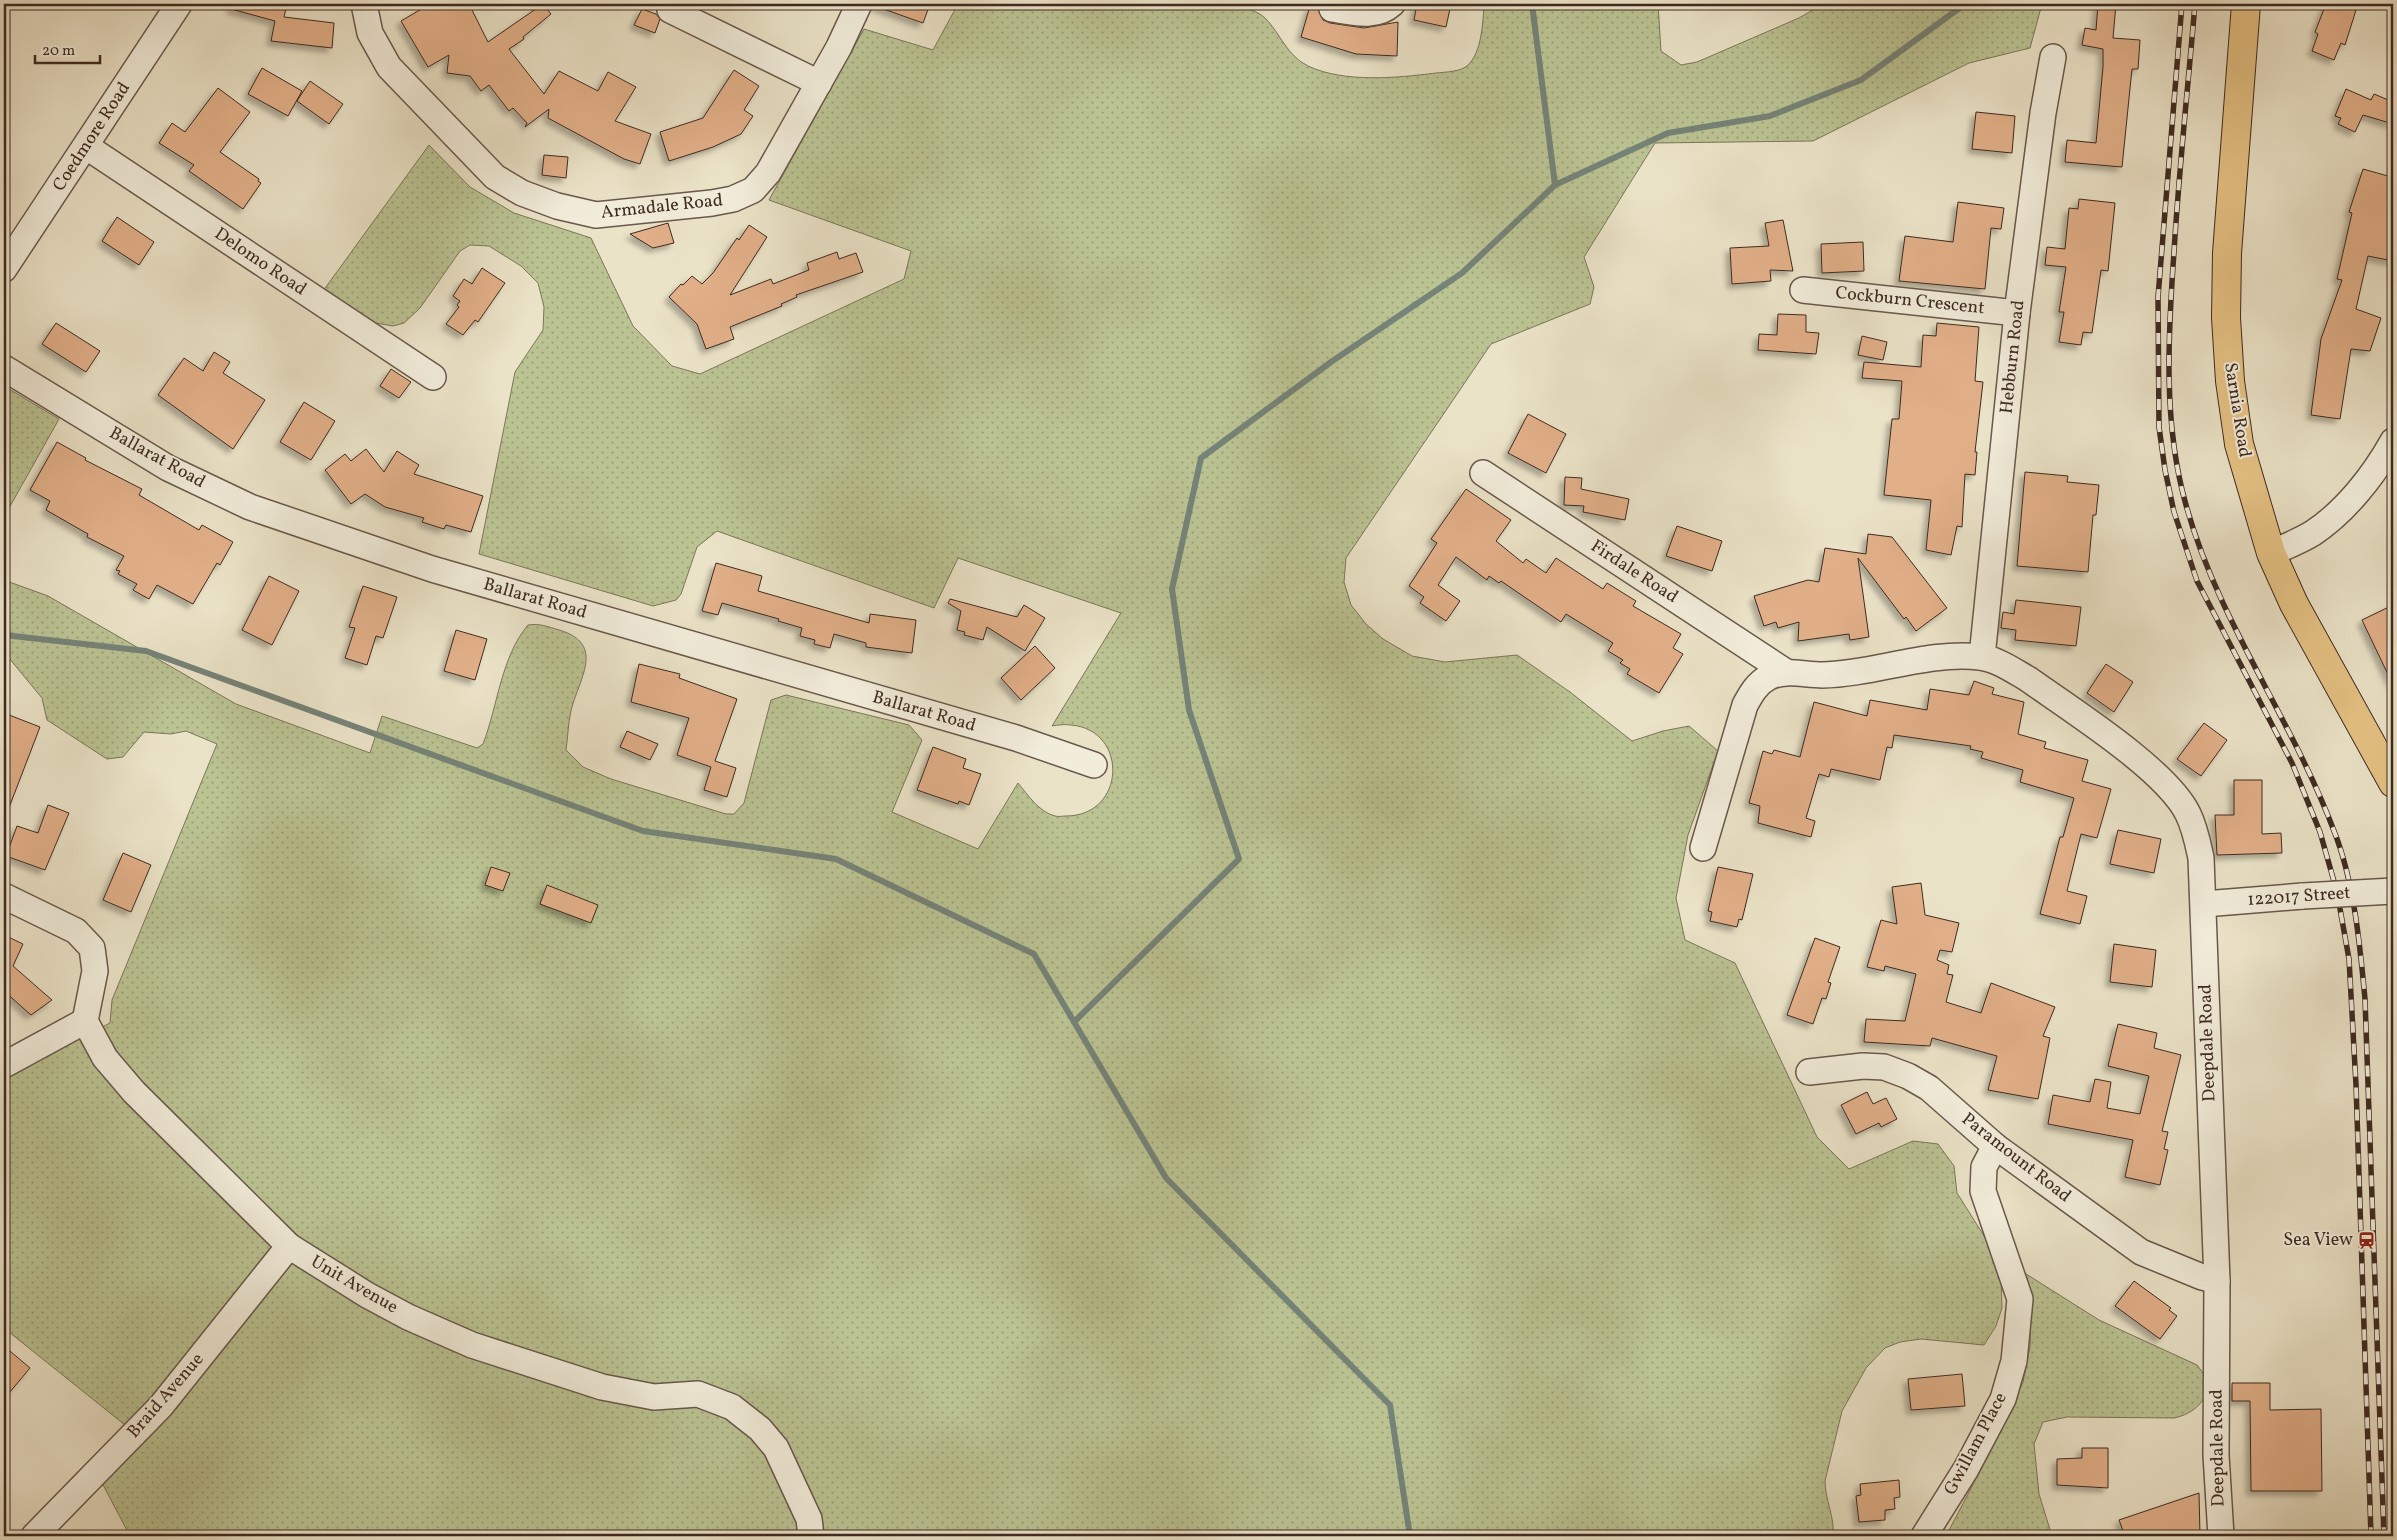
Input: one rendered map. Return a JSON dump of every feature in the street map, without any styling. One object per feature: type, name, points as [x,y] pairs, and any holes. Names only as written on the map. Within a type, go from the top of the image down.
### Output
[{"type":"main road","name":"Sarnia Road","points":[[2246,4],[2230,187],[2226,318],[2230,381],[2239,444],[2271,553],[2294,604],[2393,783]]},
{"type":"street","name":"Coedmore Road","points":[[4,269],[179,4]]},
{"type":"street","name":"Armadale Road","points":[[364,4],[370,33],[389,67],[495,177],[522,193],[557,206],[596,215],[712,203],[733,198],[753,190],[768,173],[839,47],[859,4]]},
{"type":"street","points":[[1332,9],[1358,13],[1375,13],[1392,4]]},
{"type":"street","points":[[670,10],[819,83]]},
{"type":"street","name":"Hebburn Road","points":[[1982,657],[2017,313],[2043,113],[2053,57]]},
{"type":"street","name":"Delomo Road","points":[[87,146],[433,377]]},
{"type":"street","name":"Cockburn Crescent","points":[[1803,290],[2017,313]]},
{"type":"street","name":"Ballarat Road","points":[[4,368],[168,468],[250,507],[432,569],[1016,738],[1094,765]]},
{"type":"street","points":[[2271,553],[2312,534],[2331,520],[2350,501],[2393,441]]},
{"type":"street","name":"Firdale Road","points":[[1483,473],[1786,672]]},
{"type":"street","name":"Firdale Road","points":[[1702,848],[1745,705],[1755,688],[1769,678],[1786,672],[1843,673],[1936,658],[1982,657]]},
{"type":"street","name":"Deepdale Road","points":[[1982,657],[2028,679],[2142,763],[2171,791],[2188,813],[2196,837],[2201,858],[2204,904],[2217,1281],[2216,1455],[2221,1536]]},
{"type":"street","name":"122017 Street","points":[[2204,904],[2393,891]]},
{"type":"street","points":[[4,896],[76,931],[92,948],[95,971],[85,1021],[4,1065]]},
{"type":"street","name":"Unit Avenue","points":[[85,1021],[104,1058],[134,1092],[289,1246],[375,1299],[472,1345],[602,1388],[654,1397],[698,1394],[732,1407],[760,1429],[776,1448],[809,1519],[811,1536]]},
{"type":"street","name":"Paramount Road","points":[[1809,1072],[1870,1066],[1884,1067],[1908,1076],[1929,1088],[1996,1146],[2141,1252],[2202,1277],[2217,1281]]},
{"type":"street","name":"Gwillam Place","points":[[1924,1536],[1966,1470],[2004,1399],[2014,1361],[2020,1299],[1983,1191],[1984,1167],[1996,1146]]},
{"type":"street","name":"Braid Avenue","points":[[34,1536],[161,1406],[289,1246]]},
{"type":"green space","points":[[958,4],[1238,4],[1265,18],[1294,56],[1308,66],[1338,75],[1371,78],[1448,72],[1465,67],[1473,59],[1479,44],[1484,4],[1658,4],[1661,51],[1681,65],[1697,62],[1799,18],[1823,4],[2042,4],[2030,48],[1969,63],[1813,141],[1655,143],[1584,257],[1594,287],[1590,304],[1491,344],[1346,558],[1344,582],[1351,605],[1366,624],[1383,639],[1412,656],[1445,662],[1517,655],[1570,692],[1632,741],[1663,731],[1689,726],[1718,751],[1688,835],[1676,898],[1685,940],[1735,963],[1817,1137],[1849,1169],[1913,1141],[1938,1144],[1954,1166],[1957,1193],[1996,1255],[2001,1279],[2002,1308],[1996,1326],[1984,1345],[1921,1339],[1900,1342],[1885,1348],[1866,1368],[1842,1411],[1825,1481],[1833,1522],[1833,1536],[130,1536],[100,1479],[140,1437],[4,1328],[4,1078],[110,1023],[112,1000],[217,744],[186,731],[171,734],[144,732],[123,757],[107,759],[47,720],[42,698],[4,652],[4,580],[48,596],[236,704],[370,753],[382,716],[477,748],[483,744],[506,666],[512,652],[528,625],[536,625],[559,630],[574,636],[582,644],[586,654],[586,664],[571,711],[566,750],[583,767],[611,779],[726,814],[734,814],[744,803],[771,700],[786,695],[909,725],[922,740],[892,812],[978,849],[1018,783],[1039,807],[1049,814],[1056,816],[1086,812],[1100,802],[1109,789],[1113,772],[1111,756],[1103,741],[1090,730],[1069,725],[1052,726],[1121,613],[958,558],[934,608],[717,531],[697,547],[681,594],[676,600],[653,606],[479,554],[515,372],[543,330],[544,307],[538,283],[521,266],[489,246],[470,245],[460,251],[420,308],[404,323],[393,326],[364,321],[323,291],[429,145],[470,187],[514,213],[591,238],[633,326],[672,366],[700,374],[904,279],[911,251],[769,200],[864,29],[933,50]]},
{"type":"green space","points":[[4,386],[59,419],[4,517]]},
{"type":"green space","points":[[2023,1272],[2099,1320],[2197,1365],[2206,1379],[2206,1393],[2203,1400],[2194,1409],[2174,1418],[2067,1417],[2043,1422],[2034,1444],[2039,1494],[2052,1536],[1946,1536],[2002,1429],[2023,1382],[2030,1347],[2031,1297]]},
{"type":"building","points":[[232,4],[287,4],[284,17],[334,23],[332,48],[271,41],[275,21],[231,9]]},
{"type":"building","points":[[430,4],[469,4],[488,42],[543,4],[551,14],[523,37],[524,39],[509,49],[544,94],[559,71],[598,91],[608,72],[636,87],[615,121],[651,134],[640,164],[624,159],[548,118],[549,109],[525,127],[527,123],[513,108],[509,111],[489,85],[481,91],[470,76],[447,73],[449,55],[428,67],[401,21]]},
{"type":"building","points":[[876,4],[930,4],[923,23],[875,6]]},
{"type":"building","points":[[1417,4],[1451,4],[1446,27],[1414,20]]},
{"type":"building","points":[[2098,4],[2116,4],[2113,38],[2140,40],[2138,69],[2132,69],[2122,167],[2065,162],[2067,140],[2096,143],[2103,49],[2082,45],[2085,28],[2096,30]]},
{"type":"building","points":[[2326,4],[2337,9],[2340,4],[2356,10],[2345,45],[2341,43],[2334,60],[2312,51],[2318,34],[2315,32]]},
{"type":"building","points":[[1310,6],[1318,8],[1323,20],[1330,23],[1364,28],[1398,22],[1397,56],[1356,54],[1301,37]]},
{"type":"building","points":[[642,9],[656,14],[660,19],[655,33],[634,25]]},
{"type":"building","points":[[262,68],[302,91],[288,116],[248,94]]},
{"type":"building","points":[[734,70],[759,86],[744,110],[753,116],[741,134],[713,147],[669,161],[660,132],[703,118]]},
{"type":"building","points":[[310,81],[343,104],[329,124],[297,101]]},
{"type":"building","points":[[218,88],[250,112],[220,152],[259,179],[258,181],[261,183],[243,209],[189,171],[194,165],[159,143],[172,123],[185,132]]},
{"type":"building","points":[[2346,89],[2371,100],[2374,94],[2393,102],[2391,109],[2393,110],[2393,124],[2363,115],[2355,132],[2338,124],[2341,118],[2335,116]]},
{"type":"building","points":[[1976,112],[2015,116],[2012,153],[1972,149]]},
{"type":"building","points":[[544,155],[568,157],[566,178],[542,175]]},
{"type":"building","points":[[2363,169],[2388,176],[2393,181],[2393,261],[2368,256],[2356,309],[2381,318],[2370,351],[2351,349],[2340,419],[2311,415],[2321,339],[2342,280],[2337,279],[2352,213],[2349,212]]},
{"type":"building","points":[[2079,199],[2115,203],[2108,271],[2101,270],[2092,333],[2083,332],[2081,345],[2059,342],[2064,312],[2059,312],[2066,267],[2045,265],[2047,247],[2065,249],[2069,208],[2078,209]]},
{"type":"building","points":[[1958,202],[2004,208],[2001,229],[1991,228],[1985,289],[1899,281],[1905,236],[1953,242]]},
{"type":"building","points":[[117,217],[154,242],[139,265],[102,241]]},
{"type":"building","points":[[1783,220],[1793,271],[1770,270],[1771,281],[1732,284],[1730,248],[1769,246],[1765,223]]},
{"type":"building","points":[[668,223],[674,243],[653,248],[630,234]]},
{"type":"building","points":[[749,225],[767,237],[730,295],[771,279],[773,284],[809,270],[807,263],[837,252],[839,259],[856,253],[863,272],[796,295],[797,297],[781,304],[782,306],[730,327],[734,339],[706,349],[697,324],[669,297],[681,284],[683,285],[692,276],[702,284],[713,273],[737,238],[739,240]]},
{"type":"building","points":[[1863,242],[1864,271],[1822,273],[1821,244]]},
{"type":"building","points":[[482,268],[505,283],[478,322],[475,320],[463,335],[446,324],[459,307],[457,305],[460,301],[453,296],[464,279],[472,284]]},
{"type":"building","points":[[1778,314],[1806,315],[1806,332],[1819,333],[1816,354],[1758,350],[1759,334],[1777,335]]},
{"type":"building","points":[[56,323],[100,351],[86,372],[42,344]]},
{"type":"building","points":[[1937,323],[1979,327],[1975,381],[1983,382],[1975,452],[1977,452],[1975,475],[1965,474],[1962,527],[1957,526],[1951,555],[1926,550],[1931,500],[1884,495],[1892,419],[1899,419],[1902,381],[1862,378],[1864,362],[1921,367],[1923,335],[1936,336]]},
{"type":"building","points":[[1862,336],[1887,342],[1883,360],[1858,355]]},
{"type":"building","points":[[214,352],[230,362],[223,373],[265,400],[233,449],[158,395],[184,358],[203,371]]},
{"type":"building","points":[[391,369],[411,382],[399,398],[380,386]]},
{"type":"building","points":[[304,402],[335,421],[311,460],[280,442]]},
{"type":"building","points":[[1528,414],[1566,434],[1546,473],[1508,453]]},
{"type":"building","points":[[57,442],[86,458],[85,460],[142,489],[139,495],[199,530],[202,525],[233,542],[220,565],[217,563],[193,604],[157,585],[149,599],[133,590],[137,584],[118,574],[120,571],[116,570],[124,556],[87,537],[88,534],[46,510],[50,501],[30,490]]},
{"type":"building","points":[[366,449],[384,472],[397,451],[419,465],[414,474],[483,496],[471,532],[446,525],[444,529],[422,522],[424,518],[385,507],[365,494],[351,504],[325,470],[345,454],[351,461]]},
{"type":"building","points":[[2025,472],[2068,476],[2067,482],[2099,485],[2096,515],[2093,515],[2088,572],[2017,566]]},
{"type":"building","points":[[1565,477],[1582,478],[1581,489],[1629,499],[1625,520],[1583,512],[1584,506],[1564,505]]},
{"type":"building","points":[[1466,489],[1511,520],[1496,541],[1523,563],[1526,559],[1546,573],[1556,558],[1603,589],[1607,583],[1636,601],[1633,606],[1681,634],[1673,648],[1683,654],[1659,693],[1627,674],[1630,669],[1620,663],[1623,660],[1608,651],[1613,643],[1566,614],[1561,622],[1501,581],[1499,583],[1489,576],[1487,580],[1456,557],[1438,585],[1460,601],[1446,621],[1420,603],[1424,597],[1409,586],[1437,543],[1431,539]]},
{"type":"building","points":[[1677,526],[1722,541],[1712,571],[1666,556]]},
{"type":"building","points":[[1868,534],[1892,537],[1947,608],[1916,631],[1906,617],[1904,619],[1858,558],[1869,637],[1850,640],[1849,634],[1798,641],[1799,622],[1778,628],[1776,622],[1764,626],[1754,596],[1808,580],[1819,582],[1825,548],[1866,554]]},
{"type":"building","points":[[716,563],[762,576],[758,591],[869,623],[870,614],[916,620],[912,653],[866,647],[866,643],[834,634],[830,648],[814,644],[815,640],[800,636],[802,628],[778,621],[779,619],[722,603],[718,615],[702,611]]},
{"type":"building","points":[[269,576],[299,591],[272,645],[242,630]]},
{"type":"building","points":[[363,586],[397,597],[383,638],[376,636],[367,665],[345,658],[355,628],[349,627]]},
{"type":"building","points":[[950,599],[1017,617],[1024,605],[1045,618],[1025,651],[987,627],[983,640],[964,635],[965,632],[957,630],[961,611],[948,603]]},
{"type":"building","points":[[2016,600],[2081,607],[2076,646],[2015,640],[2016,630],[2001,628],[2003,612],[2014,614]]},
{"type":"building","points":[[2393,605],[2393,685],[2362,620]]},
{"type":"building","points":[[456,630],[487,639],[475,680],[444,671]]},
{"type":"building","points":[[1035,646],[1055,668],[1021,700],[1001,678]]},
{"type":"building","points":[[639,664],[680,674],[679,678],[737,699],[715,761],[736,768],[727,797],[704,790],[711,767],[677,755],[689,718],[631,702]]},
{"type":"building","points":[[2106,664],[2133,682],[2114,712],[2087,693]]},
{"type":"building","points":[[1974,681],[1994,688],[1992,694],[2024,702],[2018,734],[2046,742],[2044,748],[2088,760],[2082,781],[2111,789],[2097,838],[2081,834],[2067,891],[2087,896],[2080,924],[2040,914],[2060,837],[2063,837],[2074,798],[2020,782],[2023,770],[1981,758],[1983,752],[1970,749],[1971,746],[1894,735],[1892,748],[1887,747],[1880,780],[1831,769],[1829,777],[1819,774],[1806,818],[1815,821],[1811,837],[1758,823],[1760,806],[1749,803],[1763,751],[1772,754],[1774,750],[1800,757],[1814,702],[1867,716],[1870,700],[1927,710],[1930,689],[1969,695]]},
{"type":"building","points":[[4,713],[40,727],[5,818],[4,818]]},
{"type":"building","points":[[2204,723],[2227,740],[2201,776],[2177,759]]},
{"type":"building","points":[[627,731],[658,744],[650,760],[620,747]]},
{"type":"building","points":[[933,747],[966,759],[963,768],[981,774],[969,805],[959,801],[958,804],[917,790]]},
{"type":"building","points":[[2234,780],[2262,780],[2262,834],[2281,833],[2282,853],[2217,855],[2215,815],[2234,815]]},
{"type":"building","points":[[48,805],[69,813],[45,870],[6,856],[17,826],[38,833]]},
{"type":"building","points":[[2118,830],[2161,839],[2154,873],[2110,864]]},
{"type":"building","points":[[123,853],[151,865],[131,912],[103,900]]},
{"type":"building","points":[[491,867],[510,873],[503,891],[485,885]]},
{"type":"building","points":[[1718,867],[1753,874],[1742,920],[1739,919],[1737,927],[1710,921],[1712,912],[1708,911]]},
{"type":"building","points":[[1921,883],[1925,915],[1959,923],[1952,952],[1940,950],[1937,960],[1949,965],[1947,974],[1953,975],[1946,1002],[1981,1013],[1991,983],[2055,1007],[2043,1036],[2050,1038],[2038,1099],[1988,1090],[1997,1056],[1932,1038],[1930,1046],[1864,1042],[1866,1019],[1905,1021],[1916,974],[1885,966],[1884,971],[1867,967],[1881,920],[1897,924],[1892,887]]},
{"type":"building","points":[[547,885],[598,905],[591,923],[540,904]]},
{"type":"building","points":[[4,935],[23,944],[13,966],[52,1000],[31,1015],[4,991]]},
{"type":"building","points":[[1815,938],[1840,947],[1828,982],[1831,983],[1826,999],[1822,998],[1813,1024],[1787,1015]]},
{"type":"building","points":[[2114,944],[2156,950],[2152,987],[2110,982]]},
{"type":"building","points":[[2118,1024],[2157,1033],[2154,1048],[2181,1055],[2162,1131],[2168,1132],[2164,1149],[2168,1150],[2160,1185],[2125,1177],[2133,1140],[2048,1124],[2053,1095],[2090,1102],[2095,1079],[2111,1082],[2107,1108],[2140,1114],[2149,1076],[2108,1066]]},
{"type":"building","points":[[1867,1092],[1873,1104],[1886,1098],[1897,1119],[1881,1127],[1879,1123],[1856,1134],[1841,1105]]},
{"type":"building","points":[[2134,1281],[2171,1308],[2169,1310],[2177,1316],[2160,1339],[2115,1306]]},
{"type":"building","points":[[4,1346],[30,1368],[4,1399]]},
{"type":"building","points":[[1962,1374],[1965,1406],[1911,1410],[1908,1379]]},
{"type":"building","points":[[2232,1383],[2270,1383],[2270,1410],[2321,1409],[2322,1491],[2251,1491],[2250,1401],[2232,1401]]},
{"type":"building","points":[[2082,1448],[2108,1448],[2108,1488],[2057,1485],[2057,1459],[2082,1458]]},
{"type":"building","points":[[1899,1480],[1900,1497],[1894,1498],[1895,1509],[1885,1510],[1885,1520],[1859,1522],[1856,1496],[1861,1495],[1860,1484]]},
{"type":"building","points":[[2199,1493],[2200,1536],[2125,1536],[2119,1520]]},
{"type":"waterway","points":[[1074,1022],[1239,859],[1189,710],[1172,589],[1201,458],[1331,362],[1462,273],[1555,185],[1532,4]]},
{"type":"waterway","points":[[1555,185],[1668,133],[1770,116],[1861,80],[1965,4]]},
{"type":"waterway","points":[[4,635],[146,651],[643,831],[836,859],[1034,954],[1166,1178],[1390,1405],[1410,1536]]},
{"type":"railway","points":[[2182,4],[2158,297],[2159,427],[2165,470],[2174,512],[2197,581],[2292,763],[2320,832],[2337,892],[2349,959],[2356,1085],[2371,1536]]},
{"type":"railway","points":[[2195,4],[2178,190],[2170,316],[2169,380],[2174,443],[2186,505],[2200,548],[2236,630],[2298,749],[2317,790],[2334,831],[2347,871],[2358,935],[2365,999],[2384,1536]]},
{"type":"place","name":"Sea View","points":[[2367,1240]]}]
